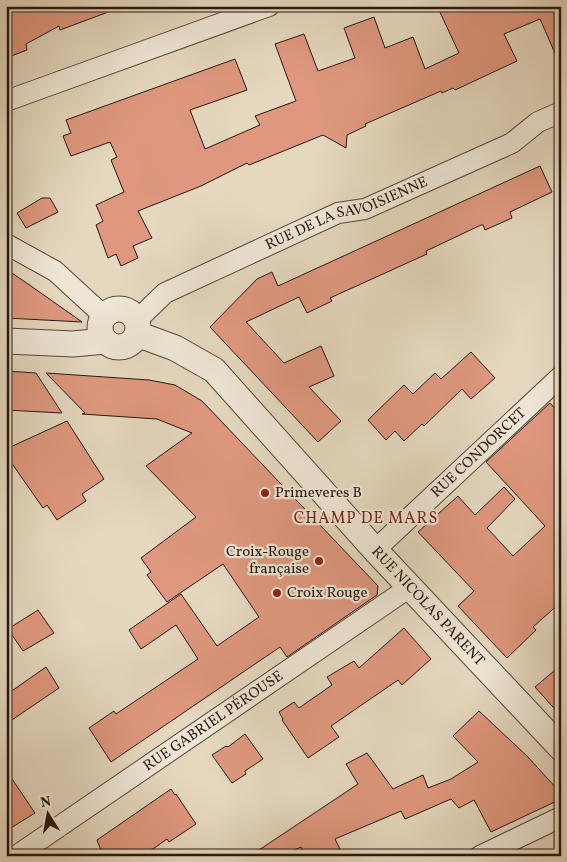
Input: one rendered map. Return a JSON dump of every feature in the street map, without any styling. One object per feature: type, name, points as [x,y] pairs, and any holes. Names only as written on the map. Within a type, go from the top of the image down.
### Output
[{"type":"street","points":[[6,101],[269,6]]},
{"type":"street","name":"RUE DE LA SAVOISIENNE","points":[[136,328],[165,293],[338,213],[365,209],[512,143],[538,122],[561,112]]},
{"type":"street","points":[[6,244],[55,271],[104,316]]},
{"type":"street","points":[[6,341],[73,344],[105,341],[116,347],[122,347],[129,344],[136,328],[128,312],[115,310],[104,316],[101,320],[100,331],[105,341]]},
{"type":"street","name":"RUE NICOLAS PARENT","points":[[136,328],[214,370],[375,550],[561,748]]},
{"type":"street","name":"RUE CONDORCET","points":[[375,550],[561,376]]},
{"type":"street","name":"RUE GABRIEL PÉROUSE","points":[[16,856],[410,587]]},
{"type":"street","points":[[480,856],[561,818]]},
{"type":"building","points":[[15,6],[119,6],[119,8],[60,30],[59,26],[26,44],[27,50],[6,58],[6,9]]},
{"type":"building","points":[[437,6],[561,6],[561,67],[540,19],[504,34],[517,61],[455,90],[453,88],[442,93],[441,91],[365,124],[366,126],[347,135],[346,148],[323,135],[249,165],[247,163],[201,186],[138,211],[152,238],[133,246],[138,258],[121,266],[116,254],[108,258],[96,225],[103,221],[96,205],[124,192],[111,160],[117,157],[110,142],[71,156],[63,136],[71,133],[66,120],[235,59],[247,90],[190,110],[205,149],[260,125],[255,116],[296,101],[275,44],[304,34],[318,71],[355,58],[344,28],[374,17],[385,48],[413,37],[425,69],[459,53]]},
{"type":"building","points":[[540,166],[552,192],[510,212],[512,218],[485,230],[483,225],[481,225],[426,251],[427,254],[330,298],[332,301],[307,313],[299,297],[246,322],[284,363],[321,346],[334,376],[309,387],[341,421],[318,442],[210,327],[257,279],[272,272],[278,286]]},
{"type":"building","points":[[42,198],[50,198],[58,212],[26,228],[17,213]]},
{"type":"building","points":[[6,269],[31,286],[82,322],[6,318]]},
{"type":"building","points":[[471,352],[495,378],[471,399],[462,389],[424,426],[422,424],[404,441],[395,431],[386,440],[368,420],[404,385],[413,394],[435,373],[441,379]]},
{"type":"building","points":[[6,371],[36,373],[62,413],[6,410]]},
{"type":"building","points":[[46,373],[149,380],[175,385],[202,401],[378,586],[377,595],[287,657],[280,647],[111,762],[89,728],[114,711],[116,714],[198,659],[176,625],[141,649],[129,630],[181,594],[217,646],[259,617],[223,564],[167,602],[147,575],[151,572],[141,558],[196,517],[146,466],[192,433],[157,419],[82,414],[85,413]]},
{"type":"building","points":[[550,403],[561,415],[561,602],[533,627],[536,630],[507,658],[458,606],[474,591],[418,532],[458,496],[475,515],[504,487],[515,499],[487,528],[513,556],[545,526],[486,462]]},
{"type":"building","points":[[67,421],[104,479],[82,494],[86,501],[57,520],[47,505],[43,508],[6,455],[6,449]]},
{"type":"building","points":[[38,610],[54,633],[23,651],[8,629]]},
{"type":"building","points":[[404,628],[431,659],[402,685],[398,680],[331,726],[339,737],[308,758],[282,720],[279,712],[294,702],[299,708],[332,685],[327,677],[354,661],[359,668]]},
{"type":"building","points":[[561,665],[561,716],[535,687]]},
{"type":"building","points":[[46,667],[59,688],[6,724],[6,695]]},
{"type":"building","points":[[479,711],[527,756],[558,790],[561,799],[491,832],[474,800],[459,808],[451,799],[405,819],[401,811],[335,839],[340,849],[325,856],[305,856],[301,847],[282,856],[250,856],[358,784],[346,764],[367,753],[393,789],[423,775],[428,788],[451,779],[478,762],[453,736]]},
{"type":"building","points":[[245,734],[263,759],[245,771],[246,774],[232,783],[212,755],[226,746],[228,747]]},
{"type":"building","points":[[6,770],[35,813],[6,831]]},
{"type":"building","points":[[171,789],[196,824],[169,842],[167,839],[143,856],[103,856],[97,840]]},
{"type":"place","name":"Primeveres B","points":[[265,493]]},
{"type":"place","name":"Croix-Rouge française","points":[[319,561]]},
{"type":"place","name":"Croix Rouge","points":[[277,593]]},
{"type":"district","name":"CHAMP DE MARS","points":[[366,519]]}]
